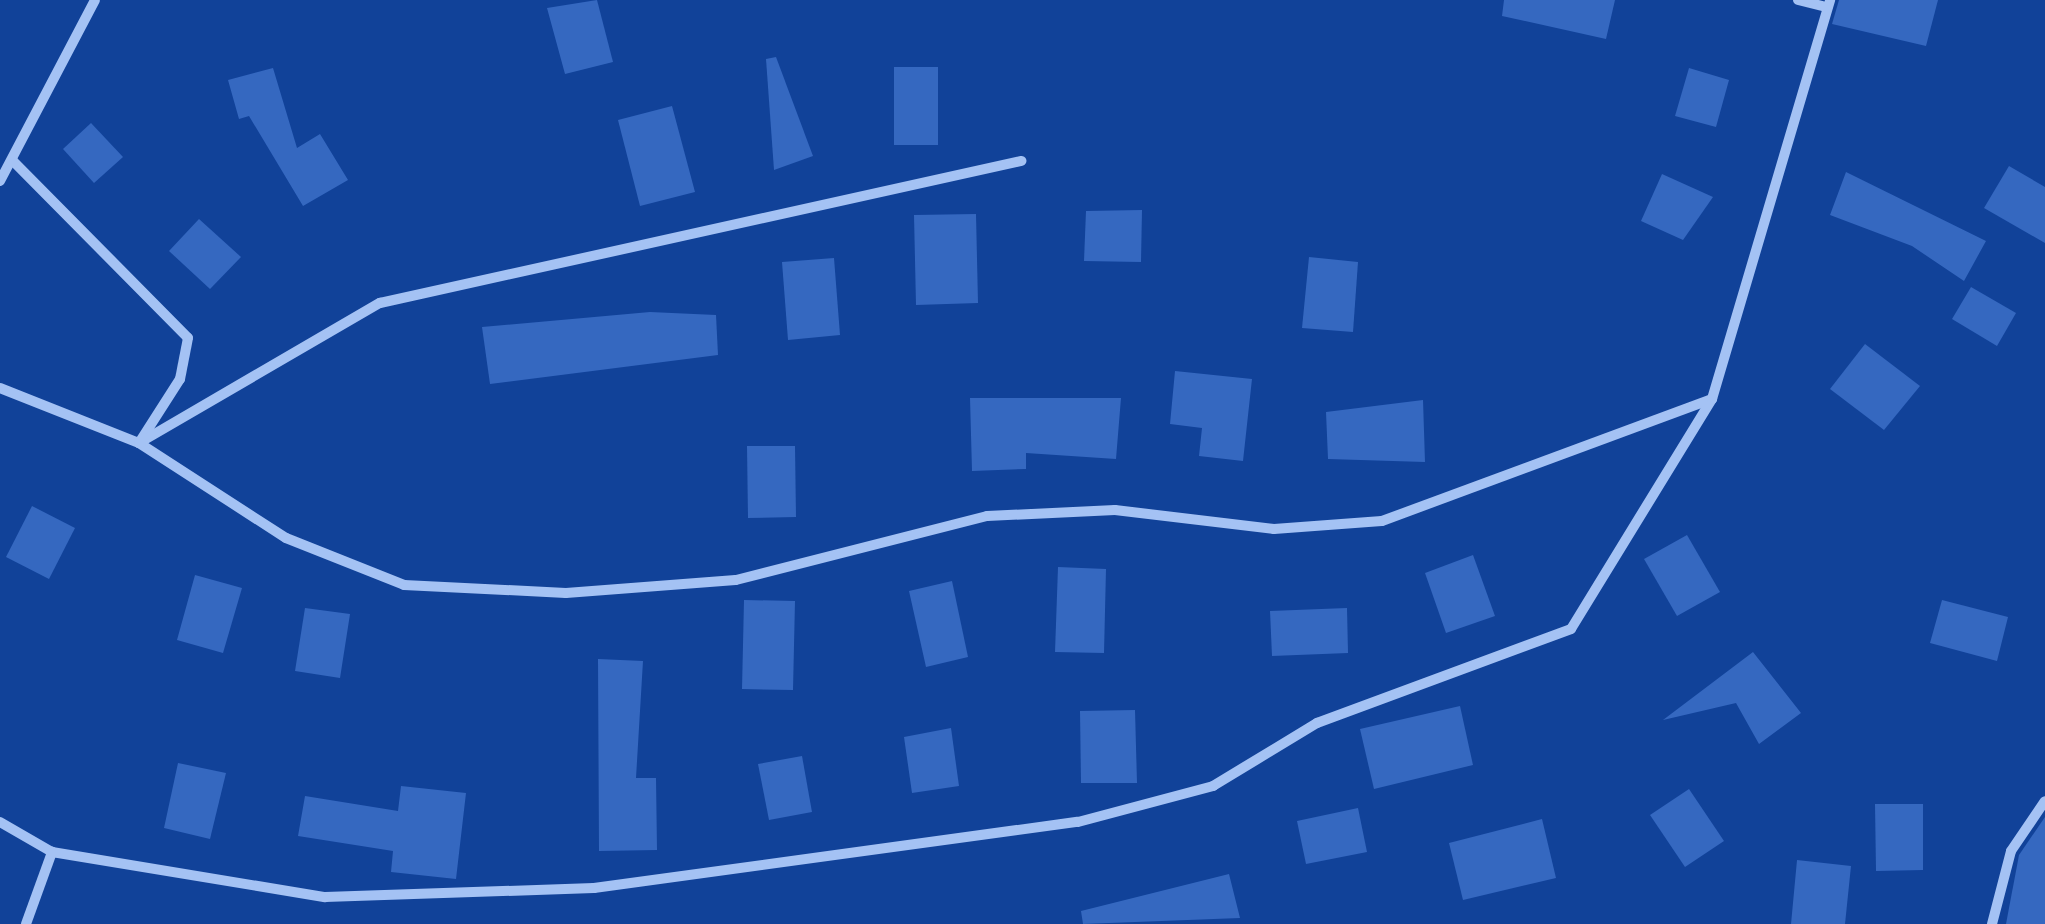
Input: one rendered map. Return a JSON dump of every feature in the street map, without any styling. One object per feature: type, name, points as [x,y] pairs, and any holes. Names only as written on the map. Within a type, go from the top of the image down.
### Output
[{"type":"street","points":[[0,181],[95,0]]},
{"type":"street","points":[[0,822],[52,852],[326,898],[594,888],[1078,822],[1213,786],[1317,722],[1571,629],[1712,399],[1829,3],[1798,0]]},
{"type":"street","points":[[12,160],[188,338],[180,380],[138,443]]},
{"type":"street","points":[[138,443],[380,303],[1021,161]]},
{"type":"street","points":[[0,388],[138,443],[286,538],[404,585],[566,593],[736,580],[987,516],[1115,510],[1274,529],[1382,521],[1712,399]]},
{"type":"street","points":[[1992,924],[2011,851],[2045,801]]},
{"type":"street","points":[[26,924],[52,852]]},
{"type":"building","points":[[597,0],[613,62],[565,74],[547,8]]},
{"type":"building","points":[[1504,0],[1615,0],[1606,39],[1502,16]]},
{"type":"building","points":[[1839,0],[1938,0],[1926,46],[1832,24]]},
{"type":"building","points":[[776,57],[813,156],[774,170],[766,59]]},
{"type":"building","points":[[894,67],[938,67],[938,145],[894,145]]},
{"type":"building","points":[[273,68],[297,148],[320,134],[348,180],[303,206],[249,116],[239,119],[228,80]]},
{"type":"building","points":[[1689,68],[1729,80],[1716,127],[1675,116]]},
{"type":"building","points":[[672,106],[695,192],[640,206],[618,120]]},
{"type":"building","points":[[91,123],[123,157],[94,183],[63,149]]},
{"type":"building","points":[[2009,166],[2045,187],[2045,243],[1984,208]]},
{"type":"building","points":[[1846,172],[1986,241],[1964,281],[1912,246],[1830,215]]},
{"type":"building","points":[[1662,174],[1713,197],[1683,240],[1641,221]]},
{"type":"building","points":[[1142,210],[1141,262],[1084,261],[1086,211]]},
{"type":"building","points":[[976,214],[978,303],[916,305],[914,215]]},
{"type":"building","points":[[199,219],[241,257],[210,289],[169,251]]},
{"type":"building","points":[[1309,257],[1358,262],[1353,332],[1302,328]]},
{"type":"building","points":[[834,258],[840,335],[788,340],[782,262]]},
{"type":"building","points":[[1971,287],[2016,313],[1997,346],[1952,319]]},
{"type":"building","points":[[650,312],[716,315],[718,355],[490,384],[482,327]]},
{"type":"building","points":[[1865,344],[1920,386],[1884,430],[1830,389]]},
{"type":"building","points":[[1175,371],[1252,379],[1243,461],[1199,456],[1202,428],[1170,424]]},
{"type":"building","points":[[970,398],[1121,398],[1116,459],[1026,453],[1026,469],[972,471]]},
{"type":"building","points":[[1423,400],[1425,462],[1328,459],[1326,412]]},
{"type":"building","points":[[747,446],[795,446],[796,517],[748,518]]},
{"type":"building","points":[[32,506],[75,528],[49,579],[6,557]]},
{"type":"building","points":[[1687,535],[1720,592],[1677,616],[1644,559]]},
{"type":"building","points":[[1473,555],[1495,616],[1446,633],[1425,573]]},
{"type":"building","points":[[1058,567],[1106,569],[1104,653],[1055,652]]},
{"type":"building","points":[[195,575],[242,588],[223,653],[177,640]]},
{"type":"building","points":[[952,581],[968,657],[926,667],[909,591]]},
{"type":"building","points":[[744,600],[795,601],[793,690],[742,689]]},
{"type":"building","points":[[1942,600],[2008,617],[1997,661],[1930,643]]},
{"type":"building","points":[[305,608],[350,614],[340,678],[295,671]]},
{"type":"building","points":[[1347,608],[1348,653],[1272,656],[1270,611]]},
{"type":"building","points":[[1753,652],[1801,713],[1759,744],[1736,703],[1663,720]]},
{"type":"building","points":[[598,659],[643,661],[636,778],[656,778],[657,850],[599,851]]},
{"type":"building","points":[[1460,706],[1473,765],[1374,789],[1360,729]]},
{"type":"building","points":[[1135,710],[1137,783],[1081,783],[1080,711]]},
{"type":"building","points":[[951,728],[959,786],[912,793],[904,737]]},
{"type":"building","points":[[802,756],[812,812],[769,820],[758,764]]},
{"type":"building","points":[[178,763],[226,773],[210,839],[164,828]]},
{"type":"building","points":[[401,786],[466,793],[456,879],[391,872],[393,851],[298,836],[305,796],[398,811]]},
{"type":"building","points":[[1689,789],[1724,841],[1685,867],[1650,815]]},
{"type":"building","points":[[1875,804],[1923,804],[1923,870],[1876,871]]},
{"type":"building","points":[[1358,808],[1367,852],[1306,864],[1297,821]]},
{"type":"building","points":[[2045,817],[2045,924],[2006,924],[2019,855]]},
{"type":"building","points":[[1542,819],[1556,878],[1463,900],[1449,843]]},
{"type":"building","points":[[1797,860],[1851,866],[1845,924],[1791,924]]},
{"type":"building","points":[[1229,874],[1240,918],[1083,924],[1081,911]]}]
